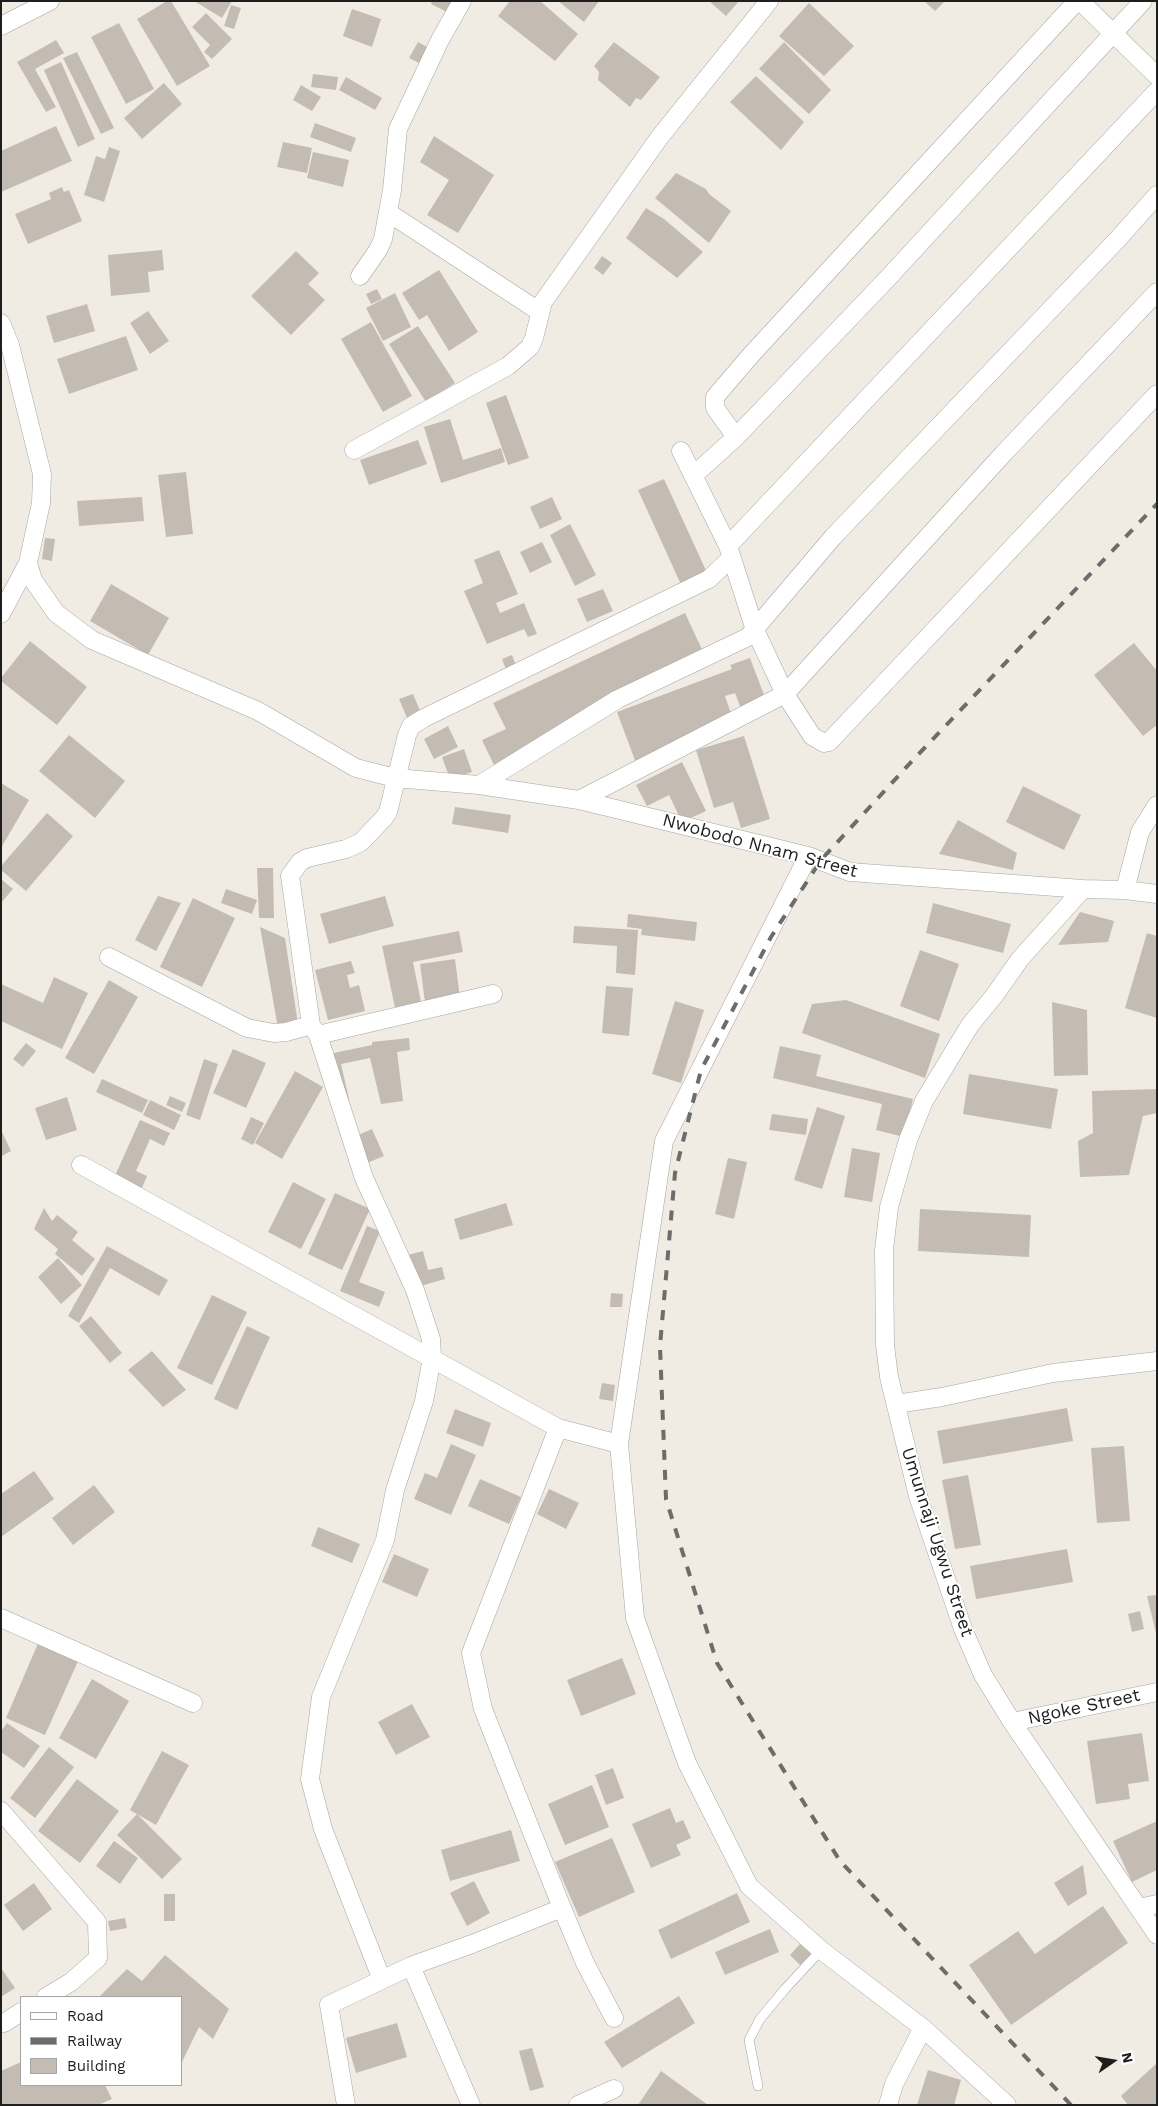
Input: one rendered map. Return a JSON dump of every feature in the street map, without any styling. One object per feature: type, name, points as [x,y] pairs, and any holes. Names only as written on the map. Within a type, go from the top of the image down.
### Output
[{"type":"street","points":[[1,26],[50,1]]},
{"type":"street","points":[[360,276],[383,240],[389,213],[398,129],[436,47],[462,1]]},
{"type":"street","points":[[354,450],[508,366],[530,347],[543,302],[659,138],[769,1]]},
{"type":"street","points":[[736,437],[715,408],[715,397],[758,348],[1079,1],[1157,76]]},
{"type":"street","points":[[694,475],[736,437],[887,279],[1143,1]]},
{"type":"street","points":[[382,1980],[323,1829],[310,1778],[321,1697],[385,1540],[396,1490],[424,1402],[432,1358],[430,1339],[415,1290],[364,1178],[315,1030],[290,876],[300,862],[308,858],[346,849],[361,842],[388,812],[395,778],[411,726],[709,579],[729,552],[1157,91]]},
{"type":"street","points":[[479,785],[618,699],[741,641],[755,630],[833,537],[1117,240],[1157,195]]},
{"type":"street","points":[[389,213],[540,312]]},
{"type":"street","points":[[579,800],[785,694],[1004,453],[1157,292]]},
{"type":"street","points":[[1,323],[10,344],[42,474],[41,503],[28,563],[1,614]]},
{"type":"street","points":[[681,451],[729,552],[755,630],[785,694],[812,736],[824,743],[829,742],[1157,394]]},
{"type":"street","name":"Nwobodo Nnam Street","points":[[28,563],[33,580],[56,613],[92,640],[258,711],[356,768],[395,778],[479,785],[579,800],[808,856],[850,872],[1083,889],[1125,890],[1157,894]]},
{"type":"street","points":[[1125,890],[1140,832],[1157,805]]},
{"type":"street","points":[[808,856],[664,1142],[619,1444],[636,1618],[686,1763],[749,1886],[821,1950],[923,2028],[1007,2105]]},
{"type":"street","name":"Umunnaji Ugwu Street","points":[[1083,889],[1020,959],[994,996],[970,1025],[924,1101],[908,1140],[889,1207],[884,1250],[885,1345],[896,1404],[918,1496],[963,1629],[983,1675],[1012,1722],[1157,1935]]},
{"type":"street","points":[[109,957],[247,1028],[274,1033],[315,1030],[493,994]]},
{"type":"street","points":[[81,1165],[558,1428],[619,1444]]},
{"type":"street","points":[[896,1404],[942,1397],[1053,1373],[1157,1361]]},
{"type":"street","points":[[558,1428],[471,1653],[484,1709],[585,1963],[614,2018]]},
{"type":"street","points":[[1,1618],[193,1703]]},
{"type":"street","name":"Ngoke Street","points":[[1012,1722],[1157,1692]]},
{"type":"street","points":[[1,1811],[97,1922],[98,1958],[71,1982],[48,1996]]},
{"type":"street","points":[[1139,1908],[1157,1904]]},
{"type":"street","points":[[346,2105],[329,2005],[411,1966],[562,1908]]},
{"type":"street","points":[[411,1966],[471,2105]]},
{"type":"street","points":[[4,2023],[20,2013]]},
{"type":"street","points":[[888,2105],[894,2084],[923,2028]]},
{"type":"street","points":[[578,2105],[614,2089]]},
{"type":"lane","points":[[758,2086],[749,2040],[760,2019],[821,1950]]},
{"type":"building","points":[[167,1],[171,1],[210,66],[177,86],[137,19]]},
{"type":"building","points":[[194,1],[232,1],[222,18]]},
{"type":"building","points":[[432,1],[452,1],[447,12],[431,4]]},
{"type":"building","points":[[510,1],[540,1],[578,34],[555,61],[498,16]]},
{"type":"building","points":[[558,1],[599,1],[584,22]]},
{"type":"building","points":[[709,1],[739,1],[726,16]]},
{"type":"building","points":[[924,1],[945,1],[935,11]]},
{"type":"building","points":[[809,3],[854,46],[824,76],[779,36]]},
{"type":"building","points":[[231,5],[241,8],[234,29],[224,26]]},
{"type":"building","points":[[352,9],[381,19],[372,47],[343,36]]},
{"type":"building","points":[[206,13],[232,39],[212,59],[204,52],[210,45],[192,27]]},
{"type":"building","points":[[119,23],[154,89],[126,104],[91,37]]},
{"type":"building","points":[[56,40],[64,53],[35,69],[56,107],[46,112],[17,62]]},
{"type":"building","points":[[418,42],[429,48],[421,64],[409,58]]},
{"type":"building","points":[[614,42],[660,77],[641,100],[636,98],[630,107],[598,80],[599,72],[594,66]]},
{"type":"building","points":[[784,42],[831,90],[809,114],[759,69]]},
{"type":"building","points":[[77,52],[114,128],[101,134],[63,58]]},
{"type":"building","points":[[61,62],[95,139],[78,147],[44,70]]},
{"type":"building","points":[[313,74],[338,77],[336,90],[311,87]]},
{"type":"building","points":[[756,76],[804,122],[781,150],[730,102]]},
{"type":"building","points":[[346,77],[382,98],[375,110],[339,90]]},
{"type":"building","points":[[164,83],[182,104],[142,139],[124,118]]},
{"type":"building","points":[[301,85],[321,97],[312,111],[293,100]]},
{"type":"building","points":[[315,123],[356,138],[351,152],[310,137]]},
{"type":"building","points":[[56,126],[72,161],[1,192],[1,151]]},
{"type":"building","points":[[434,136],[494,175],[458,233],[427,215],[449,180],[420,162]]},
{"type":"building","points":[[283,142],[312,148],[307,173],[277,167]]},
{"type":"building","points":[[109,147],[120,151],[104,202],[84,195],[96,156],[105,159]]},
{"type":"building","points":[[313,152],[349,160],[343,187],[307,178]]},
{"type":"building","points":[[676,173],[706,189],[709,194],[731,211],[709,243],[655,198]]},
{"type":"building","points":[[62,187],[64,192],[69,190],[82,221],[28,244],[15,214],[51,199],[49,193]]},
{"type":"building","points":[[646,208],[664,219],[703,252],[677,278],[626,238]]},
{"type":"building","points":[[162,250],[164,270],[148,272],[150,292],[111,296],[108,255]]},
{"type":"building","points":[[296,251],[319,273],[308,284],[325,300],[291,335],[251,296]]},
{"type":"building","points":[[602,256],[612,263],[603,275],[594,268]]},
{"type":"building","points":[[439,270],[478,332],[449,351],[427,315],[419,320],[402,293]]},
{"type":"building","points":[[377,289],[382,299],[371,304],[366,294]]},
{"type":"building","points":[[395,293],[411,327],[383,341],[366,308]]},
{"type":"building","points":[[87,304],[95,331],[54,343],[46,316]]},
{"type":"building","points":[[148,311],[169,341],[150,354],[130,323]]},
{"type":"building","points":[[371,322],[412,396],[383,412],[341,339]]},
{"type":"building","points":[[418,326],[455,383],[426,402],[389,344]]},
{"type":"building","points":[[126,336],[138,370],[69,394],[57,359]]},
{"type":"building","points":[[506,395],[529,458],[508,465],[486,403]]},
{"type":"building","points":[[450,419],[463,460],[501,448],[505,462],[441,483],[424,427]]},
{"type":"building","points":[[418,440],[427,464],[369,485],[360,460]]},
{"type":"building","points":[[186,472],[193,534],[166,537],[158,475]]},
{"type":"building","points":[[664,479],[709,577],[683,589],[638,490]]},
{"type":"building","points":[[142,497],[144,521],[79,526],[77,501]]},
{"type":"building","points":[[552,497],[562,519],[540,529],[530,507]]},
{"type":"building","points":[[570,524],[596,575],[575,586],[550,535]]},
{"type":"building","points":[[45,538],[55,539],[52,561],[42,559]]},
{"type":"building","points":[[542,542],[552,562],[530,573],[520,552]]},
{"type":"building","points":[[499,550],[518,594],[496,603],[500,613],[524,603],[537,634],[528,637],[524,629],[487,644],[464,591],[483,583],[474,560]]},
{"type":"building","points":[[111,584],[169,618],[148,655],[90,621]]},
{"type":"building","points":[[603,589],[613,611],[587,622],[577,599]]},
{"type":"building","points":[[685,613],[706,658],[586,721],[494,765],[482,740],[506,729],[493,703]]},
{"type":"building","points":[[30,641],[87,687],[57,725],[1,681],[1,678]]},
{"type":"building","points":[[1134,643],[1157,671],[1157,725],[1143,736],[1094,675]]},
{"type":"building","points":[[512,655],[517,668],[507,672],[502,659]]},
{"type":"building","points":[[750,658],[769,708],[744,717],[735,693],[725,696],[735,725],[636,763],[617,712],[732,669],[730,665]]},
{"type":"building","points":[[413,694],[421,713],[407,718],[399,699]]},
{"type":"building","points":[[448,726],[458,747],[434,759],[424,739]]},
{"type":"building","points":[[69,735],[125,781],[95,818],[39,771]]},
{"type":"building","points":[[744,736],[770,819],[741,828],[733,802],[714,808],[696,750]]},
{"type":"building","points":[[464,749],[472,772],[450,779],[442,757]]},
{"type":"building","points":[[682,762],[706,811],[682,822],[669,795],[647,806],[636,785]]},
{"type":"building","points":[[1,783],[29,800],[1,848]]},
{"type":"building","points":[[1023,786],[1081,815],[1064,850],[1006,822]]},
{"type":"building","points":[[455,807],[511,815],[508,833],[452,824]]},
{"type":"building","points":[[47,813],[73,836],[26,891],[1,870],[1,866]]},
{"type":"building","points":[[958,820],[1017,853],[1013,870],[939,854]]},
{"type":"building","points":[[257,868],[273,868],[274,918],[259,918]]},
{"type":"building","points":[[1,879],[13,889],[1,903]]},
{"type":"building","points":[[226,889],[257,900],[252,914],[221,903]]},
{"type":"building","points":[[158,896],[181,903],[156,951],[135,940]]},
{"type":"building","points":[[385,896],[394,926],[329,944],[320,914]]},
{"type":"building","points":[[193,898],[235,918],[202,987],[160,967]]},
{"type":"building","points":[[933,903],[1011,924],[1003,953],[926,933]]},
{"type":"building","points":[[1080,912],[1114,921],[1108,942],[1058,945]]},
{"type":"building","points":[[628,914],[697,922],[695,941],[641,935],[642,929],[627,927]]},
{"type":"building","points":[[574,926],[638,930],[635,975],[616,973],[617,946],[573,943]]},
{"type":"building","points":[[260,927],[285,938],[298,1024],[278,1028]]},
{"type":"building","points":[[459,931],[463,952],[413,962],[424,1017],[398,1022],[382,946]]},
{"type":"building","points":[[1147,933],[1157,936],[1157,1018],[1125,1008]]},
{"type":"building","points":[[920,950],[959,964],[939,1021],[900,1006]]},
{"type":"building","points":[[455,959],[460,998],[425,1002],[420,964]]},
{"type":"building","points":[[351,961],[355,973],[347,975],[350,988],[359,985],[365,1011],[328,1020],[315,970]]},
{"type":"building","points":[[54,977],[88,993],[62,1049],[1,1021],[1,984],[43,1003]]},
{"type":"building","points":[[109,980],[138,997],[94,1074],[65,1058]]},
{"type":"building","points":[[606,986],[633,988],[629,1036],[602,1033]]},
{"type":"building","points":[[846,1000],[940,1034],[925,1078],[802,1033],[812,1004]]},
{"type":"building","points":[[675,1001],[704,1010],[681,1083],[652,1074]]},
{"type":"building","points":[[1052,1002],[1087,1010],[1088,1075],[1054,1076]]},
{"type":"building","points":[[409,1038],[410,1050],[397,1052],[403,1101],[381,1104],[370,1058],[341,1064],[349,1099],[340,1100],[329,1054],[372,1045],[372,1042]]},
{"type":"building","points":[[26,1043],[36,1051],[23,1067],[13,1059]]},
{"type":"building","points":[[780,1046],[821,1055],[816,1076],[913,1099],[904,1137],[876,1130],[882,1104],[773,1078]]},
{"type":"building","points":[[233,1049],[266,1063],[246,1108],[213,1093]]},
{"type":"building","points":[[204,1059],[218,1064],[200,1120],[186,1115]]},
{"type":"building","points":[[295,1071],[323,1087],[282,1159],[255,1143]]},
{"type":"building","points":[[969,1074],[1058,1089],[1051,1129],[963,1114]]},
{"type":"building","points":[[102,1079],[148,1100],[142,1113],[96,1092]]},
{"type":"building","points":[[1157,1089],[1157,1113],[1143,1116],[1129,1175],[1080,1177],[1078,1141],[1093,1133],[1092,1091]]},
{"type":"building","points":[[170,1096],[186,1103],[182,1112],[166,1105]]},
{"type":"building","points":[[67,1097],[77,1130],[46,1140],[35,1108]]},
{"type":"building","points":[[150,1100],[181,1115],[174,1130],[143,1115]]},
{"type":"building","points":[[817,1107],[845,1116],[822,1189],[794,1180]]},
{"type":"building","points":[[772,1114],[808,1119],[806,1135],[769,1130]]},
{"type":"building","points":[[251,1117],[264,1123],[253,1145],[241,1139]]},
{"type":"building","points":[[140,1120],[170,1133],[164,1146],[150,1139],[136,1171],[147,1176],[141,1190],[114,1178]]},
{"type":"building","points":[[372,1129],[384,1156],[367,1163],[356,1136]]},
{"type":"building","points":[[1,1130],[11,1151],[2,1156],[1,1154]]},
{"type":"building","points":[[852,1148],[880,1153],[872,1202],[844,1197]]},
{"type":"building","points":[[728,1158],[747,1162],[734,1219],[715,1214]]},
{"type":"building","points":[[293,1182],[326,1199],[301,1249],[268,1232]]},
{"type":"building","points":[[335,1193],[370,1209],[342,1270],[308,1254]]},
{"type":"building","points":[[506,1203],[513,1225],[460,1240],[454,1219]]},
{"type":"building","points":[[44,1208],[52,1221],[57,1215],[78,1232],[72,1240],[95,1259],[82,1276],[55,1254],[58,1249],[34,1229]]},
{"type":"building","points":[[920,1209],[1031,1215],[1029,1257],[918,1251]]},
{"type":"building","points":[[367,1226],[380,1231],[359,1282],[385,1292],[379,1307],[340,1291]]},
{"type":"building","points":[[107,1246],[168,1280],[159,1296],[110,1268],[79,1323],[68,1316]]},
{"type":"building","points":[[423,1251],[428,1270],[442,1267],[445,1279],[417,1287],[408,1255]]},
{"type":"building","points":[[58,1258],[82,1285],[61,1304],[38,1277]]},
{"type":"building","points":[[611,1293],[623,1294],[622,1307],[610,1307]]},
{"type":"building","points":[[212,1295],[247,1312],[212,1385],[177,1368]]},
{"type":"building","points":[[91,1316],[122,1353],[110,1363],[79,1326]]},
{"type":"building","points":[[247,1326],[270,1337],[237,1410],[214,1399]]},
{"type":"building","points":[[152,1351],[186,1390],[163,1407],[128,1370]]},
{"type":"building","points":[[602,1383],[615,1385],[613,1401],[599,1399]]},
{"type":"building","points":[[1067,1408],[1073,1441],[943,1464],[937,1431]]},
{"type":"building","points":[[455,1409],[491,1423],[483,1447],[446,1433]]},
{"type":"building","points":[[451,1444],[476,1455],[451,1515],[414,1499],[425,1473],[437,1478]]},
{"type":"building","points":[[1124,1446],[1130,1521],[1097,1523],[1091,1448]]},
{"type":"building","points":[[34,1471],[54,1499],[1,1537],[1,1494]]},
{"type":"building","points":[[968,1475],[981,1545],[955,1549],[942,1480]]},
{"type":"building","points":[[480,1479],[521,1497],[509,1524],[468,1506]]},
{"type":"building","points":[[94,1485],[115,1512],[73,1545],[52,1518]]},
{"type":"building","points":[[549,1489],[579,1503],[566,1529],[537,1514]]},
{"type":"building","points":[[318,1527],[360,1544],[352,1563],[311,1546]]},
{"type":"building","points":[[1067,1549],[1073,1582],[976,1599],[970,1566]]},
{"type":"building","points":[[394,1554],[429,1569],[417,1597],[382,1582]]},
{"type":"building","points":[[1157,1595],[1157,1633],[1156,1633],[1147,1596]]},
{"type":"building","points":[[1140,1611],[1144,1629],[1132,1632],[1128,1614]]},
{"type":"building","points":[[39,1641],[79,1659],[45,1735],[6,1718]]},
{"type":"building","points":[[622,1658],[636,1694],[581,1716],[567,1680]]},
{"type":"building","points":[[92,1679],[129,1701],[96,1759],[59,1738]]},
{"type":"building","points":[[412,1704],[430,1737],[396,1755],[378,1722]]},
{"type":"building","points":[[7,1723],[40,1746],[24,1768],[1,1752],[1,1731]]},
{"type":"building","points":[[1142,1733],[1149,1781],[1128,1784],[1130,1799],[1096,1804],[1087,1741]]},
{"type":"building","points":[[49,1747],[74,1767],[35,1818],[10,1798]]},
{"type":"building","points":[[162,1751],[189,1765],[156,1825],[130,1810]]},
{"type":"building","points":[[613,1768],[624,1798],[606,1805],[595,1775]]},
{"type":"building","points":[[77,1779],[119,1811],[80,1863],[38,1831]]},
{"type":"building","points":[[592,1785],[609,1827],[565,1845],[548,1804]]},
{"type":"building","points":[[670,1808],[676,1823],[683,1820],[691,1838],[676,1845],[681,1855],[651,1868],[632,1824]]},
{"type":"building","points":[[137,1814],[182,1859],[162,1879],[117,1835]]},
{"type":"building","points":[[1157,1821],[1157,1870],[1132,1882],[1113,1841]]},
{"type":"building","points":[[511,1830],[520,1861],[450,1881],[441,1850]]},
{"type":"building","points":[[612,1838],[635,1892],[579,1917],[555,1862]]},
{"type":"building","points":[[114,1841],[138,1858],[120,1884],[96,1866]]},
{"type":"building","points":[[1083,1865],[1087,1894],[1068,1906],[1054,1883]]},
{"type":"building","points":[[474,1881],[490,1913],[467,1926],[450,1893]]},
{"type":"building","points":[[34,1883],[52,1909],[23,1931],[4,1905]]},
{"type":"building","points":[[737,1893],[750,1922],[671,1959],[658,1930]]},
{"type":"building","points":[[164,1894],[175,1894],[175,1921],[164,1921]]},
{"type":"building","points":[[1103,1906],[1128,1943],[1011,2025],[969,1965],[1018,1931],[1035,1954]]},
{"type":"building","points":[[125,1918],[127,1928],[110,1931],[108,1921]]},
{"type":"building","points":[[770,1929],[779,1952],[725,1975],[715,1952]]},
{"type":"building","points":[[800,1944],[811,1954],[800,1965],[790,1955]]},
{"type":"building","points":[[165,1955],[229,2009],[213,2039],[199,2027],[182,2062],[182,1996],[100,1996],[127,1969],[142,1981]]},
{"type":"building","points":[[1,1968],[15,1988],[1,1997]]},
{"type":"building","points":[[679,1996],[695,2023],[622,2068],[604,2042]]},
{"type":"building","points":[[397,2023],[407,2057],[356,2073],[346,2038]]},
{"type":"building","points":[[532,2048],[544,2087],[530,2091],[519,2051]]},
{"type":"building","points":[[20,2062],[20,2086],[106,2086],[112,2099],[98,2105],[1,2105],[1,2071]]},
{"type":"building","points":[[1157,2063],[1157,2105],[1128,2105],[1121,2096]]},
{"type":"building","points":[[928,2070],[961,2080],[954,2105],[917,2105]]},
{"type":"building","points":[[661,2071],[708,2105],[638,2105]]},
{"type":"railway","points":[[1071,2105],[840,1861],[717,1663],[666,1499],[660,1346],[675,1173],[701,1070],[771,937],[821,860],[912,761],[1157,504]]}]
